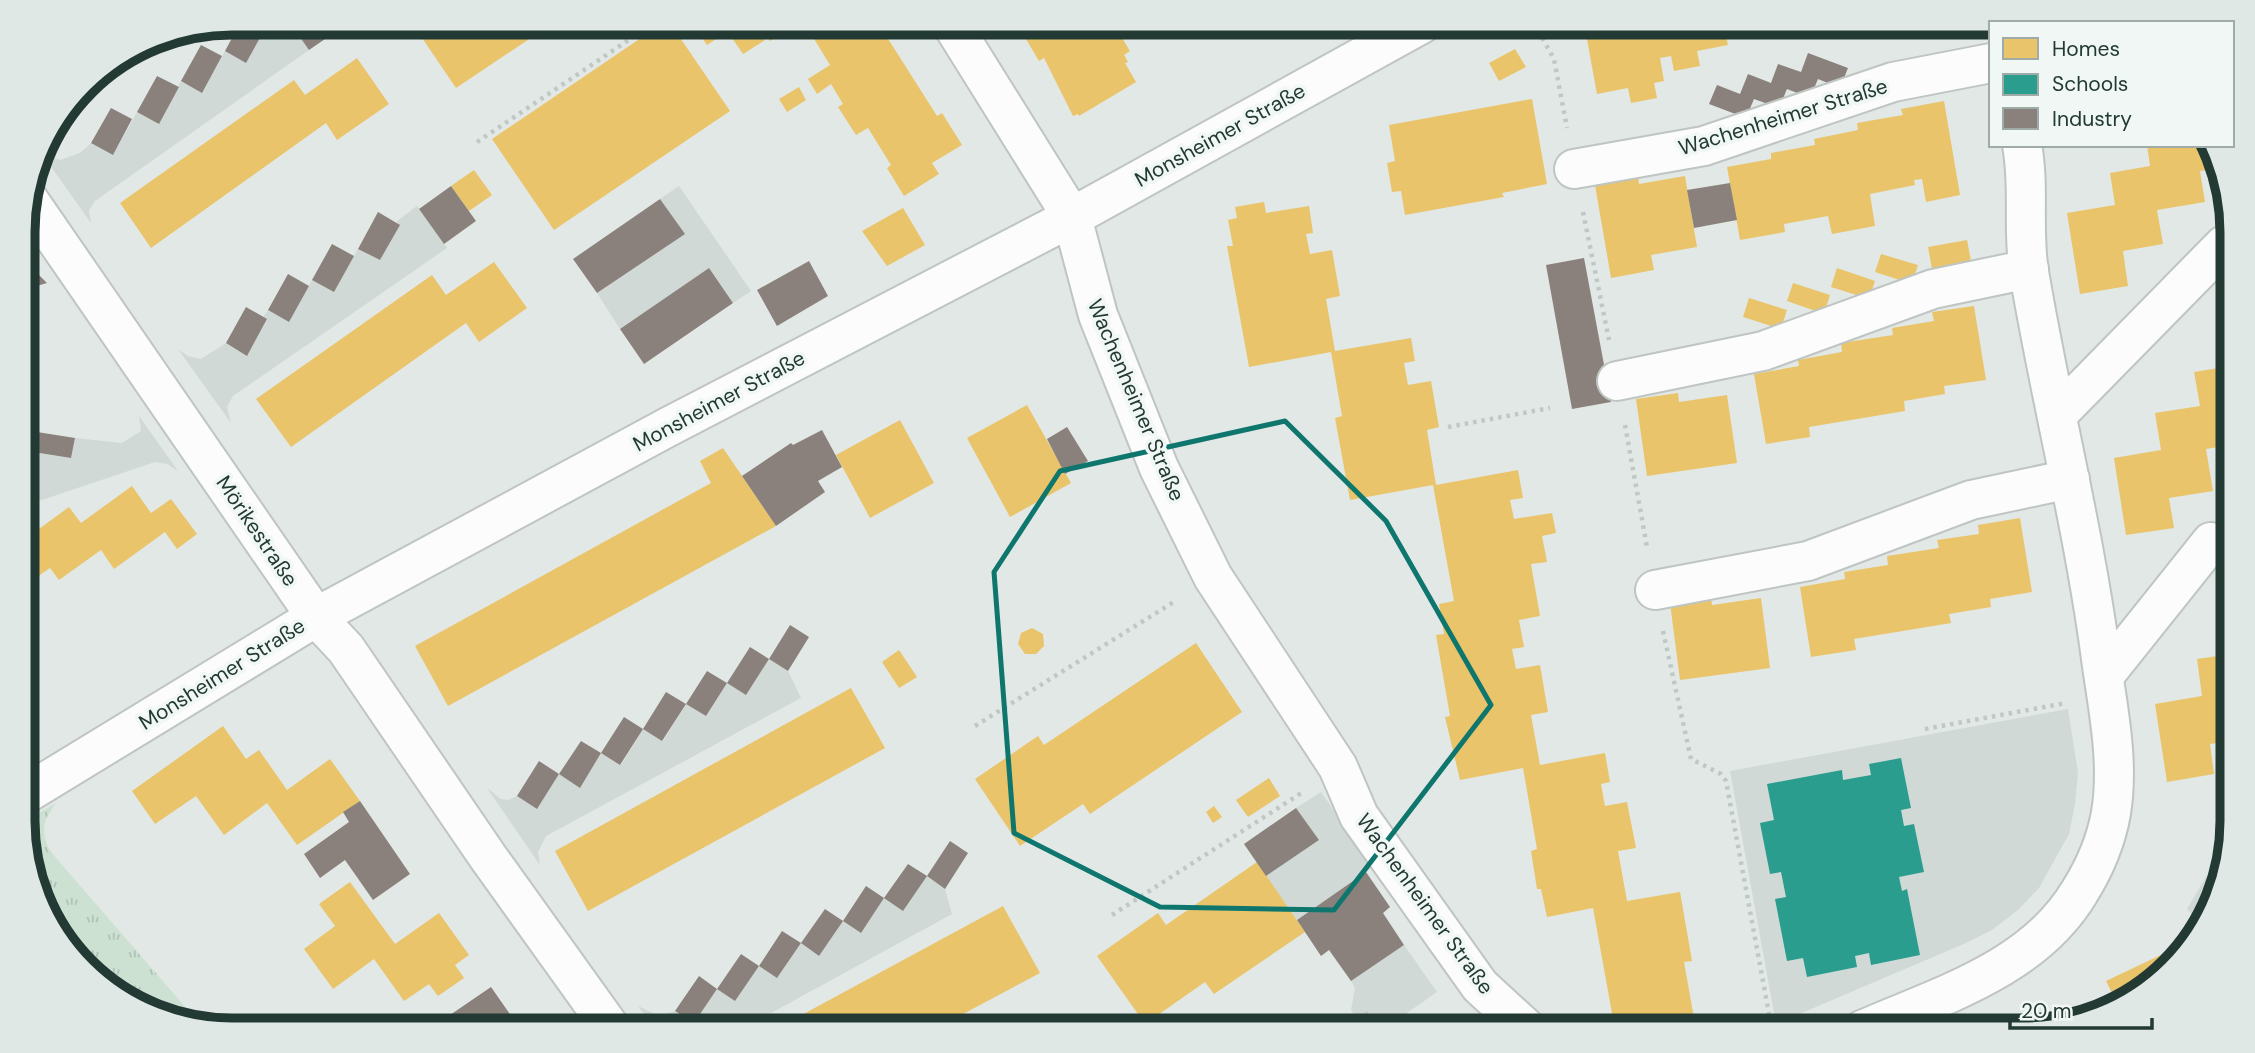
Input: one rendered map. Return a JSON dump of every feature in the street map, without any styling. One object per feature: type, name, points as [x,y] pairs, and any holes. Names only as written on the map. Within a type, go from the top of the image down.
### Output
[{"type":"street","name":"Wachenheimer Straße","points":[[958,35],[1072,217],[1098,315],[1159,468],[1213,578],[1338,767],[1359,816],[1461,960],[1498,1005],[1514,1018]]},
{"type":"street","name":"Monsheimer Straße","points":[[35,788],[316,617],[668,427],[1072,217],[1401,35]]},
{"type":"street","name":"Wachenheimer Straße","points":[[1574,169],[1704,146],[1893,82],[1989,63]]},
{"type":"street","points":[[1888,1018],[2008,965],[2042,936],[2079,894],[2100,853],[2110,813],[2114,769],[2095,605],[2029,269],[2031,152]]},
{"type":"street","name":"Mörikestraße","points":[[36,211],[316,617],[346,649],[604,1018]]},
{"type":"street","points":[[2058,414],[2220,249]]},
{"type":"street","points":[[1617,381],[1763,351],[1933,289],[2029,269]]},
{"type":"street","points":[[1655,590],[1808,561],[1970,500],[2070,479]]},
{"type":"street","points":[[2105,686],[2211,542]]},
{"type":"path","points":[[477,142],[636,35]]},
{"type":"path","points":[[1541,35],[1554,59],[1655,590],[1691,759],[1721,774],[1726,781],[1770,1018]]},
{"type":"path","points":[[1448,427],[1550,408]]},
{"type":"path","points":[[975,726],[1213,578]]},
{"type":"path","points":[[1925,729],[2105,686]]},
{"type":"path","points":[[1112,915],[1338,767]]},
{"type":"path","points":[[1353,1018],[1371,1013]]},
{"type":"highlighted area","points":[[1285,421],[1386,521],[1491,705],[1334,910],[1160,907],[1014,833],[994,572],[1060,471]]},
{"type":"shaded area","points":[[259,35],[298,35],[309,50],[95,201],[89,210],[91,223],[48,162],[50,157],[60,160],[80,153],[91,143],[113,155],[137,112],[159,123],[181,81],[202,92],[225,51],[246,62]]},
{"type":"shaded area","points":[[679,186],[751,291],[733,303],[709,268],[620,329],[597,293],[684,234],[660,199]]},
{"type":"shaded area","points":[[417,206],[447,248],[233,396],[227,407],[231,423],[178,349],[188,356],[201,359],[226,343],[247,355],[267,320],[263,317],[268,310],[289,322],[312,280],[354,256],[358,249],[380,260],[399,225],[396,222]]},
{"type":"shaded area","points":[[139,416],[178,471],[167,464],[155,462],[35,502],[35,453],[71,458],[75,438],[122,443],[141,431]]},
{"type":"shaded area","points":[[769,659],[788,671],[801,698],[546,836],[538,852],[540,865],[487,788],[501,799],[508,800],[517,796],[537,809],[559,774],[580,787],[601,753],[621,765],[643,729],[663,741],[686,704],[706,716],[727,683],[746,694]]},
{"type":"shaded area","points":[[2068,709],[2078,773],[2069,834],[2039,888],[2018,910],[1992,930],[1966,943],[1790,1018],[1775,1018],[1730,771]]},
{"type":"shaded area","points":[[1321,792],[1373,867],[1297,920],[1266,876],[1319,840],[1296,808]]},
{"type":"shaded area","points":[[2216,860],[2210,885],[2195,918],[2187,909]]},
{"type":"shaded area","points":[[927,876],[945,889],[952,914],[762,1018],[697,1018],[717,989],[735,1000],[759,966],[777,978],[801,943],[819,956],[843,921],[861,933],[884,898]]},
{"type":"shaded area","points":[[1404,945],[1437,992],[1400,1018],[1357,1018],[1351,1010],[1355,988],[1351,981]]},
{"type":"shaded area","points":[[638,1006],[659,1016],[675,1011],[686,1018],[647,1018]]},
{"type":"green space","points":[[56,803],[44,826],[50,851],[191,1013],[156,1003],[133,992],[93,960],[76,941],[61,920],[50,897],[37,847],[35,815]]},
{"type":"building: Homes","points":[[420,35],[535,35],[456,88]]},
{"type":"building: Homes","points":[[645,35],[678,35],[730,111],[554,230],[492,139]]},
{"type":"building: Homes","points":[[700,35],[722,35],[707,45]]},
{"type":"building: Homes","points":[[730,35],[762,35],[765,40],[743,54]]},
{"type":"building: Homes","points":[[766,35],[780,35],[770,41]]},
{"type":"building: Homes","points":[[812,35],[886,35],[937,116],[942,113],[962,145],[932,163],[939,174],[904,196],[887,168],[891,165],[868,128],[856,135],[838,107],[843,104],[831,84],[817,94],[808,79],[830,65]]},
{"type":"building: Homes","points":[[1024,35],[1120,35],[1130,51],[1124,55],[1128,62],[1125,63],[1136,82],[1079,116],[1073,116],[1044,58],[1039,61]]},
{"type":"building: Homes","points":[[1586,35],[1726,35],[1728,45],[1697,51],[1700,66],[1674,71],[1671,56],[1660,58],[1664,81],[1654,83],[1657,98],[1631,103],[1628,88],[1597,94]]},
{"type":"building: Homes","points":[[1515,49],[1526,67],[1499,81],[1489,63]]},
{"type":"building: Homes","points":[[357,58],[389,104],[337,140],[326,123],[151,248],[120,203],[294,80],[305,95]]},
{"type":"building: Homes","points":[[799,87],[806,100],[787,112],[779,99]]},
{"type":"building: Homes","points":[[1532,99],[1547,184],[1502,193],[1504,197],[1405,215],[1401,191],[1392,192],[1387,163],[1395,161],[1389,125]]},
{"type":"building: Homes","points":[[1944,101],[1960,195],[1926,202],[1922,179],[1914,180],[1915,185],[1870,194],[1875,226],[1832,234],[1828,216],[1784,224],[1785,232],[1740,240],[1727,167],[1771,159],[1771,153],[1815,145],[1814,139],[1858,130],[1857,123],[1903,115],[1901,109]]},
{"type":"building: Homes","points":[[2147,147],[2201,147],[2209,170],[2200,171],[2205,202],[2157,210],[2163,244],[2123,251],[2128,286],[2080,294],[2067,213],[2115,205],[2110,173],[2150,166]]},
{"type":"building: Homes","points":[[474,170],[492,195],[469,211],[451,186]]},
{"type":"building: Homes","points":[[1685,176],[1697,247],[1651,255],[1654,270],[1611,278],[1595,185],[1638,177],[1639,184]]},
{"type":"building: Homes","points":[[1264,202],[1266,213],[1309,206],[1313,233],[1306,234],[1310,254],[1332,250],[1340,296],[1326,299],[1335,351],[1411,338],[1415,361],[1404,363],[1408,385],[1431,381],[1439,427],[1427,430],[1436,485],[1518,470],[1523,498],[1510,500],[1514,519],[1552,513],[1556,533],[1542,536],[1547,562],[1531,564],[1540,616],[1519,620],[1524,647],[1512,649],[1516,669],[1540,665],[1548,712],[1531,715],[1540,765],[1605,753],[1610,782],[1601,784],[1605,806],[1627,802],[1636,848],[1618,851],[1627,901],[1680,892],[1692,961],[1684,962],[1694,1018],[1613,1018],[1593,908],[1547,917],[1541,889],[1537,889],[1531,851],[1537,849],[1523,768],[1460,780],[1445,717],[1450,716],[1436,635],[1444,634],[1439,604],[1454,601],[1433,485],[1350,500],[1335,418],[1342,416],[1331,352],[1249,367],[1227,246],[1233,246],[1228,220],[1237,218],[1235,207]]},
{"type":"building: Homes","points":[[903,208],[925,245],[887,266],[862,231]]},
{"type":"building: Homes","points":[[1967,240],[1971,261],[1932,269],[1928,247]]},
{"type":"building: Homes","points":[[1881,254],[1918,265],[1912,284],[1875,272]]},
{"type":"building: Homes","points":[[494,262],[527,308],[479,342],[466,323],[291,447],[256,399],[432,275],[446,295]]},
{"type":"building: Homes","points":[[1837,268],[1875,281],[1869,299],[1831,287]]},
{"type":"building: Homes","points":[[1793,283],[1830,295],[1824,314],[1787,301]]},
{"type":"building: Homes","points":[[1749,298],[1787,310],[1781,329],[1743,317]]},
{"type":"building: Homes","points":[[1974,306],[1986,380],[1944,386],[1945,394],[1904,401],[1905,411],[1809,427],[1810,437],[1766,444],[1754,374],[1799,366],[1798,360],[1842,352],[1841,343],[1893,335],[1892,328],[1934,321],[1932,312]]},
{"type":"building: Homes","points":[[2220,368],[2220,447],[2206,449],[2213,491],[2169,498],[2174,528],[2126,535],[2114,458],[2161,450],[2155,413],[2200,406],[2194,372]]},
{"type":"building: Homes","points":[[1678,393],[1679,402],[1727,395],[1737,463],[1647,476],[1636,399]]},
{"type":"building: Homes","points":[[1027,405],[1071,483],[1010,517],[967,438]]},
{"type":"building: Homes","points":[[900,420],[934,483],[870,518],[836,455]]},
{"type":"building: Homes","points":[[723,448],[776,526],[448,706],[415,646],[711,483],[700,461]]},
{"type":"building: Homes","points":[[132,486],[151,513],[171,499],[197,534],[177,549],[165,532],[114,569],[101,550],[59,580],[50,568],[35,578],[35,532],[69,507],[81,523]]},
{"type":"building: Homes","points":[[2020,518],[2032,592],[1990,599],[1991,607],[1949,614],[1951,623],[1854,639],[1856,650],[1811,657],[1800,587],[1845,579],[1844,572],[1888,565],[1887,556],[1939,548],[1937,540],[1979,534],[1978,525]]},
{"type":"building: Homes","points":[[1711,597],[1712,605],[1761,598],[1770,668],[1680,680],[1670,603]]},
{"type":"building: Homes","points":[[1032,628],[1043,634],[1044,646],[1036,654],[1025,654],[1018,644],[1021,633]]},
{"type":"building: Homes","points":[[1196,643],[1242,712],[1090,814],[1083,804],[1020,846],[975,779],[1038,736],[1044,745]]},
{"type":"building: Homes","points":[[899,650],[917,677],[899,688],[882,662]]},
{"type":"building: Homes","points":[[2220,656],[2220,743],[2210,744],[2214,774],[2167,782],[2155,704],[2202,696],[2197,659]]},
{"type":"building: Homes","points":[[851,688],[885,748],[588,911],[555,851]]},
{"type":"building: Homes","points":[[223,726],[246,759],[259,750],[287,790],[330,759],[360,801],[297,845],[267,803],[224,835],[196,796],[155,824],[132,791]]},
{"type":"building: Homes","points":[[1269,778],[1280,796],[1248,817],[1236,800]]},
{"type":"building: Homes","points":[[1214,806],[1222,817],[1213,823],[1206,812]]},
{"type":"building: Homes","points":[[1257,862],[1305,932],[1214,994],[1205,982],[1154,1018],[1141,1018],[1097,956],[1158,913],[1166,925]]},
{"type":"building: Homes","points":[[350,882],[395,944],[439,913],[469,955],[455,965],[464,978],[438,996],[429,984],[404,1001],[374,959],[333,989],[304,949],[335,926],[319,904]]},
{"type":"building: Homes","points":[[1003,906],[1040,973],[956,1018],[796,1018]]},
{"type":"building: Homes","points":[[2169,951],[2153,969],[2133,985],[2110,998],[2074,1011],[2112,993],[2106,981]]},
{"type":"building: Homes","points":[[2069,1006],[2072,1012],[2048,1016]]},
{"type":"building: Schools","points":[[1901,758],[1911,808],[1901,810],[1904,826],[1914,824],[1924,872],[1899,877],[1902,891],[1907,889],[1920,955],[1871,965],[1869,953],[1855,956],[1857,967],[1807,977],[1803,958],[1787,961],[1775,899],[1786,897],[1781,872],[1770,874],[1760,823],[1774,820],[1767,784],[1842,770],[1843,780],[1871,775],[1869,764]]},
{"type":"building: Industry","points":[[234,35],[262,35],[246,63],[225,51]]},
{"type":"building: Industry","points":[[298,35],[331,35],[309,50]]},
{"type":"building: Industry","points":[[201,45],[222,56],[202,93],[181,81]]},
{"type":"building: Industry","points":[[1808,53],[1848,68],[1840,88],[1818,79],[1810,98],[1787,89],[1779,108],[1754,99],[1746,118],[1709,104],[1717,85],[1740,94],[1748,74],[1771,83],[1778,64],[1801,72]]},
{"type":"building: Industry","points":[[157,76],[179,87],[159,124],[137,112]]},
{"type":"building: Industry","points":[[111,108],[132,119],[113,155],[91,143]]},
{"type":"building: Industry","points":[[1730,183],[1737,220],[1694,228],[1687,190]]},
{"type":"building: Industry","points":[[451,186],[476,221],[444,244],[419,209]]},
{"type":"building: Industry","points":[[660,199],[685,234],[597,293],[573,259]]},
{"type":"building: Industry","points":[[378,212],[400,225],[380,260],[358,249]]},
{"type":"building: Industry","points":[[332,244],[354,256],[334,292],[312,280]]},
{"type":"building: Industry","points":[[1584,258],[1611,402],[1572,409],[1546,265]]},
{"type":"building: Industry","points":[[809,261],[828,296],[777,326],[757,290]]},
{"type":"building: Industry","points":[[709,268],[733,303],[644,364],[620,329]]},
{"type":"building: Industry","points":[[35,272],[36,272],[47,283],[35,286]]},
{"type":"building: Industry","points":[[288,274],[309,286],[289,322],[268,310]]},
{"type":"building: Industry","points":[[246,307],[267,319],[247,356],[226,343]]},
{"type":"building: Industry","points":[[1067,427],[1088,461],[1065,474],[1047,439]]},
{"type":"building: Industry","points":[[822,430],[842,467],[818,481],[825,492],[776,526],[742,476],[791,443],[793,445]]},
{"type":"building: Industry","points":[[37,432],[75,438],[71,458],[35,452]]},
{"type":"building: Industry","points":[[790,625],[809,637],[788,671],[769,659]]},
{"type":"building: Industry","points":[[750,647],[769,659],[746,695],[727,683]]},
{"type":"building: Industry","points":[[707,671],[727,683],[706,716],[686,704]]},
{"type":"building: Industry","points":[[666,692],[686,704],[662,741],[643,729]]},
{"type":"building: Industry","points":[[624,717],[643,729],[620,765],[601,753]]},
{"type":"building: Industry","points":[[581,741],[601,753],[580,788],[559,774]]},
{"type":"building: Industry","points":[[539,761],[559,774],[537,809],[517,796]]},
{"type":"building: Industry","points":[[360,801],[410,874],[373,900],[345,860],[320,878],[304,854],[349,822],[343,812]]},
{"type":"building: Industry","points":[[1296,808],[1319,840],[1266,876],[1244,844]]},
{"type":"building: Industry","points":[[950,841],[968,853],[945,889],[927,876]]},
{"type":"building: Industry","points":[[908,864],[927,876],[903,911],[884,898]]},
{"type":"building: Industry","points":[[1366,872],[1390,907],[1383,913],[1404,945],[1351,981],[1329,950],[1321,956],[1297,920]]},
{"type":"building: Industry","points":[[866,886],[884,898],[861,933],[843,921]]},
{"type":"building: Industry","points":[[825,909],[843,921],[819,956],[801,943]]},
{"type":"building: Industry","points":[[782,931],[801,943],[777,978],[759,966]]},
{"type":"building: Industry","points":[[741,954],[759,966],[735,1001],[717,989]]},
{"type":"building: Industry","points":[[699,976],[717,989],[697,1018],[686,1018],[675,1011]]},
{"type":"building: Industry","points":[[491,987],[513,1018],[452,1018],[450,1015]]}]
